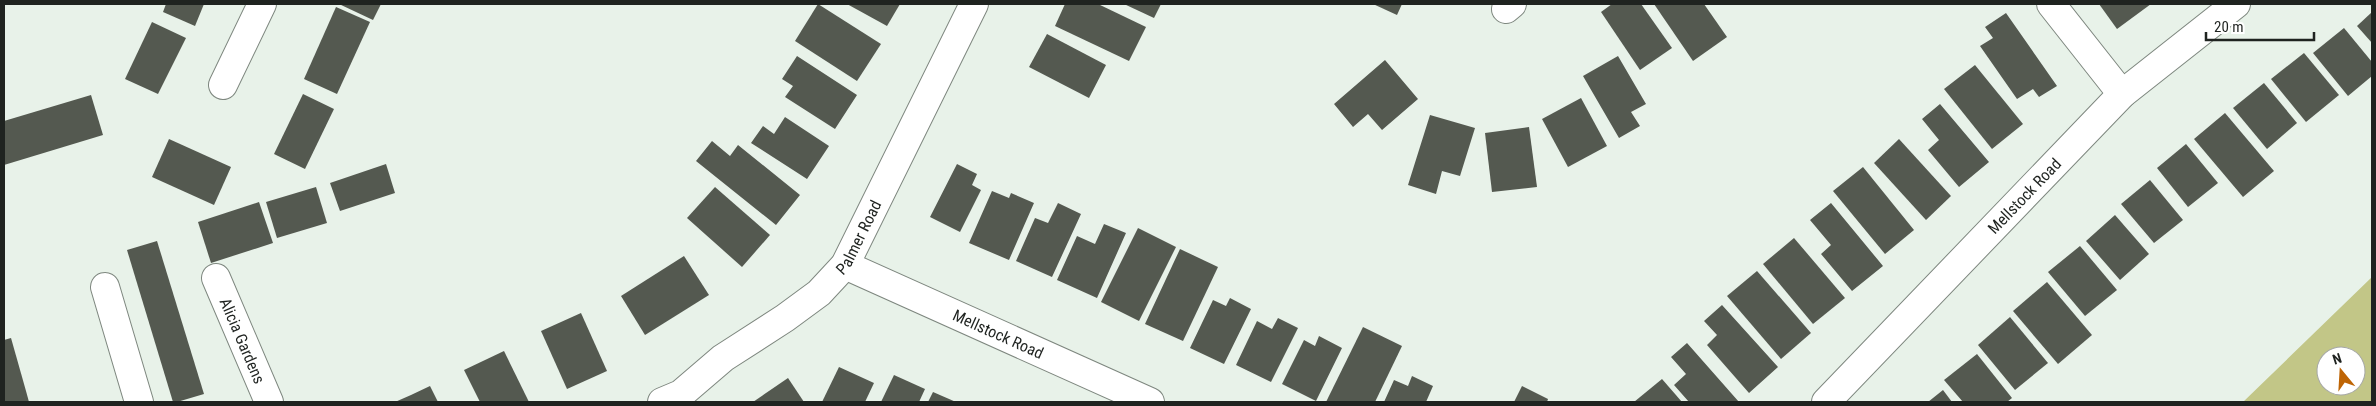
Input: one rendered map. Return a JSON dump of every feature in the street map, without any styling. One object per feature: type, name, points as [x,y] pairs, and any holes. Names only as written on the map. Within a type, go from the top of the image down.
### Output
[{"type":"street","points":[[223,85],[262,4]]},
{"type":"street","name":"Palmer Road","points":[[676,399],[723,358],[785,318],[819,293],[845,265],[974,4]]},
{"type":"street","points":[[2051,4],[2122,94]]},
{"type":"street","name":"Mellstock Road","points":[[1826,402],[2122,94],[2236,4]]},
{"type":"street","name":"Mellstock Road","points":[[845,265],[1150,402]]},
{"type":"street","name":"Alicia Gardens","points":[[216,278],[269,402]]},
{"type":"street","points":[[105,287],[139,402]]},
{"type":"green space","points":[[2372,277],[2372,402],[2243,402]]},
{"type":"building","points":[[166,4],[204,4],[195,26],[163,12]]},
{"type":"building","points":[[339,4],[381,4],[373,20]]},
{"type":"building","points":[[818,4],[881,44],[857,81],[795,41]]},
{"type":"building","points":[[847,4],[900,4],[887,26]]},
{"type":"building","points":[[1065,4],[1098,4],[1146,27],[1129,61],[1055,26]]},
{"type":"building","points":[[1124,4],[1161,4],[1154,18]]},
{"type":"building","points":[[1373,4],[1402,4],[1397,15]]},
{"type":"building","points":[[1612,4],[1641,4],[1672,48],[1640,70],[1601,12]]},
{"type":"building","points":[[1654,4],[1704,4],[1727,37],[1693,61]]},
{"type":"building","points":[[2099,4],[2151,4],[2117,29]]},
{"type":"building","points":[[336,7],[370,22],[337,94],[304,79]]},
{"type":"building","points":[[2372,12],[2372,43],[2357,26]]},
{"type":"building","points":[[2006,13],[2057,86],[2039,97],[2033,89],[2017,99],[1980,46],[1993,38],[1985,27]]},
{"type":"building","points":[[152,22],[186,38],[158,94],[125,79]]},
{"type":"building","points":[[2344,28],[2372,62],[2372,76],[2348,96],[2313,53]]},
{"type":"building","points":[[1047,34],[1106,65],[1089,98],[1029,67]]},
{"type":"building","points":[[2304,53],[2339,95],[2306,122],[2271,79]]},
{"type":"building","points":[[797,56],[857,95],[835,129],[785,97],[793,86],[782,79]]},
{"type":"building","points":[[1618,56],[1646,104],[1631,112],[1640,126],[1619,138],[1583,76]]},
{"type":"building","points":[[1385,60],[1418,99],[1382,130],[1368,114],[1353,127],[1334,104]]},
{"type":"building","points":[[1975,65],[2023,124],[1992,149],[1944,89]]},
{"type":"building","points":[[2264,83],[2297,123],[2267,149],[2233,108]]},
{"type":"building","points":[[303,94],[334,109],[305,169],[274,154]]},
{"type":"building","points":[[91,95],[103,135],[4,165],[4,121]]},
{"type":"building","points":[[1581,98],[1607,146],[1568,167],[1542,119]]},
{"type":"building","points":[[1940,104],[1989,162],[1959,187],[1928,150],[1939,140],[1922,119]]},
{"type":"building","points":[[2225,113],[2274,171],[2243,197],[2194,139]]},
{"type":"building","points":[[1430,115],[1475,128],[1460,176],[1442,171],[1436,194],[1408,185]]},
{"type":"building","points":[[785,117],[829,146],[807,179],[751,143],[763,126],[774,134]]},
{"type":"building","points":[[1529,127],[1537,187],[1492,192],[1485,133]]},
{"type":"building","points":[[169,139],[231,167],[214,205],[152,177]]},
{"type":"building","points":[[1899,139],[1951,196],[1926,220],[1874,163]]},
{"type":"building","points":[[712,141],[730,156],[738,145],[800,195],[776,225],[696,161]]},
{"type":"building","points":[[2186,144],[2218,183],[2188,207],[2157,168]]},
{"type":"building","points":[[386,164],[395,193],[340,211],[330,183]]},
{"type":"building","points":[[957,164],[977,174],[972,185],[981,190],[960,232],[930,217]]},
{"type":"building","points":[[1863,167],[1914,230],[1885,254],[1833,191]]},
{"type":"building","points":[[2150,180],[2183,220],[2154,243],[2121,204]]},
{"type":"building","points":[[316,187],[327,223],[277,238],[266,202]]},
{"type":"building","points":[[715,187],[770,235],[742,267],[687,218]]},
{"type":"building","points":[[992,191],[1009,198],[1011,193],[1034,203],[1009,260],[969,243]]},
{"type":"building","points":[[259,202],[273,243],[211,263],[198,222]]},
{"type":"building","points":[[1058,203],[1081,214],[1052,277],[1016,261],[1035,218],[1048,223]]},
{"type":"building","points":[[1831,203],[1883,266],[1852,291],[1821,254],[1831,245],[1810,220]]},
{"type":"building","points":[[2115,215],[2149,254],[2120,280],[2086,241]]},
{"type":"building","points":[[1104,224],[1126,233],[1097,298],[1057,280],[1077,236],[1095,244]]},
{"type":"building","points":[[1138,228],[1176,247],[1139,321],[1101,302]]},
{"type":"building","points":[[1794,238],[1845,298],[1813,324],[1763,264]]},
{"type":"building","points":[[157,241],[204,394],[177,402],[173,402],[127,250]]},
{"type":"building","points":[[2080,246],[2117,290],[2085,316],[2048,272]]},
{"type":"building","points":[[1180,249],[1218,267],[1183,341],[1145,324]]},
{"type":"building","points":[[684,256],[709,295],[645,335],[621,296]]},
{"type":"building","points":[[1757,271],[1811,333],[1781,359],[1727,296]]},
{"type":"building","points":[[2047,282],[2092,335],[2058,364],[2013,311]]},
{"type":"building","points":[[1230,298],[1251,309],[1224,364],[1190,348],[1213,300],[1226,306]]},
{"type":"building","points":[[1722,305],[1778,367],[1749,393],[1707,345],[1717,335],[1704,321]]},
{"type":"building","points":[[581,313],[607,371],[567,389],[541,331]]},
{"type":"building","points":[[2010,317],[2048,363],[2015,390],[1978,345]]},
{"type":"building","points":[[1278,318],[1298,328],[1271,382],[1236,365],[1257,321],[1272,329]]},
{"type":"building","points":[[1363,327],[1402,346],[1375,402],[1326,402]]},
{"type":"building","points":[[1319,336],[1342,348],[1316,401],[1282,384],[1304,340],[1315,346]]},
{"type":"building","points":[[11,338],[29,402],[4,402],[4,340]]},
{"type":"building","points":[[1687,343],[1739,402],[1689,402],[1674,385],[1686,374],[1671,357]]},
{"type":"building","points":[[504,351],[529,402],[480,402],[464,370]]},
{"type":"building","points":[[1977,354],[2012,398],[2007,402],[1963,402],[1944,380]]},
{"type":"building","points":[[839,367],[874,383],[865,402],[822,402]]},
{"type":"building","points":[[894,375],[925,389],[919,402],[881,402]]},
{"type":"building","points":[[1412,376],[1433,386],[1426,402],[1384,402],[1394,380],[1408,386]]},
{"type":"building","points":[[788,378],[804,402],[753,402]]},
{"type":"building","points":[[1662,379],[1682,402],[1634,402]]},
{"type":"building","points":[[430,386],[438,402],[395,402],[411,395]]},
{"type":"building","points":[[1522,386],[1548,399],[1547,402],[1514,402]]},
{"type":"building","points":[[1943,390],[1952,402],[1928,402]]},
{"type":"building","points":[[933,392],[956,402],[928,402]]}]
